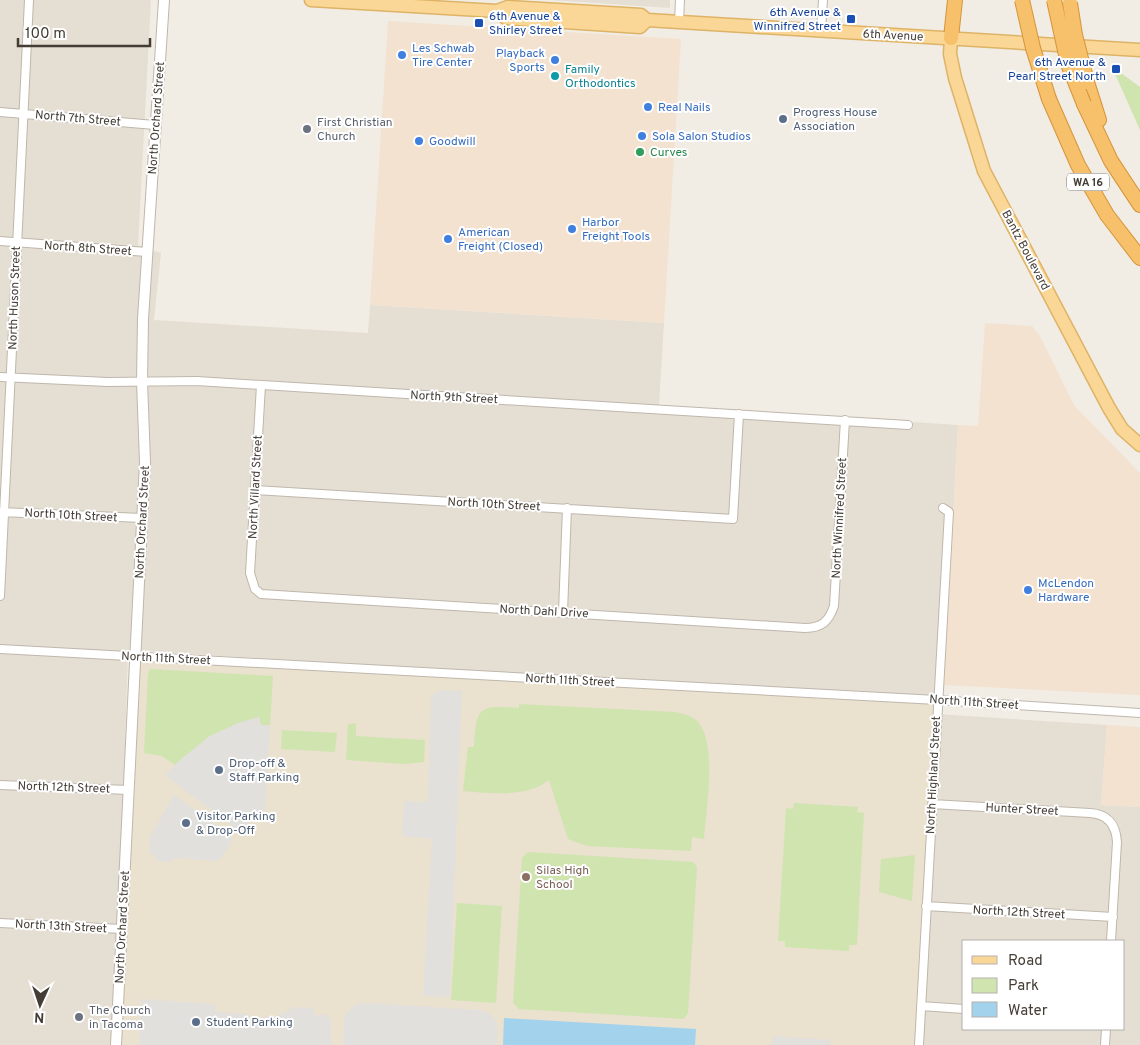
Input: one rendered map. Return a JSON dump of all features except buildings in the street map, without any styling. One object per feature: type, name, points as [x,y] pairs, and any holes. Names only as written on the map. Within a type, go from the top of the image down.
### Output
[{"type":"highway","points":[[951,38],[955,0]]},
{"type":"highway","name":"WA 16","points":[[1022,0],[1033,48],[1049,99],[1078,165],[1107,215],[1140,258]]},
{"type":"highway","name":"WA 16","points":[[1054,0],[1068,64],[1084,104],[1111,161],[1140,205]]},
{"type":"highway","points":[[1070,1],[1075,35],[1087,82],[1111,161]]},
{"type":"main road","name":"6th Avenue","points":[[312,0],[497,11],[506,18],[551,22],[640,27],[647,20],[1140,50]]},
{"type":"main road","name":"Bantz Boulevard","points":[[951,38],[950,54],[955,78],[984,171],[1109,408],[1122,429],[1140,445]]},
{"type":"street","name":"North Huson Street","points":[[0,596],[2,512],[11,377],[29,0]]},
{"type":"street","name":"North Orchard Street","points":[[116,1045],[142,518],[145,435],[142,380],[147,252],[164,0]]},
{"type":"street","points":[[679,22],[680,0]]},
{"type":"street","points":[[821,31],[823,0]]},
{"type":"street","name":"North 7th Street","points":[[0,112],[155,125]]},
{"type":"street","name":"North 8th Street","points":[[0,241],[147,252]]},
{"type":"street","name":"North 9th Street","points":[[0,377],[108,382],[142,380],[261,386],[908,424]]},
{"type":"street","name":"North Villard Street","points":[[255,588],[250,573],[261,386]]},
{"type":"street","name":"North 10th Street","points":[[255,490],[732,519],[739,414]]},
{"type":"street","name":"North Winnifred Street","points":[[831,616],[835,598],[845,420]]},
{"type":"street","points":[[563,612],[568,508]]},
{"type":"street","name":"North Highland Street","points":[[919,1045],[949,512],[943,508]]},
{"type":"street","name":"North 10th Street","points":[[2,512],[142,518]]},
{"type":"street","name":"North Dahl Drive","points":[[255,588],[261,594],[269,595],[814,628],[826,622],[831,616]]},
{"type":"street","name":"North 11th Street","points":[[0,649],[937,700],[1140,713]]},
{"type":"street","name":"North 12th Street","points":[[0,785],[129,790]]},
{"type":"street","name":"Hunter Street","points":[[932,804],[1095,813],[1110,821],[1115,830],[1117,842],[1113,917]]},
{"type":"street","name":"North 12th Street","points":[[926,906],[1113,917]]},
{"type":"street","points":[[1111,940],[1113,917]]},
{"type":"street","name":"North 13th Street","points":[[0,923],[122,929]]},
{"type":"street","points":[[921,1006],[962,1009]]},
{"type":"street","points":[[1105,1045],[1106,1030]]},
{"type":"shaded area","points":[[0,0],[151,0],[138,245],[161,253],[154,320],[368,333],[370,305],[664,323],[659,405],[958,425],[944,685],[937,700],[128,650],[116,1045],[0,1045]]},
{"type":"shaded area","points":[[551,0],[670,0],[670,8]]},
{"type":"shaded area","points":[[388,21],[681,39],[664,323],[370,305]]},
{"type":"shaded area","points":[[985,323],[1032,326],[1040,336],[1074,405],[1140,473],[1140,695],[944,685],[958,425],[978,426]]},
{"type":"shaded area","name":"Silas High School","points":[[135,656],[937,700],[919,1045],[116,1045]]},
{"type":"shaded area","points":[[441,690],[462,691],[450,997],[423,996],[432,839],[402,836],[404,801],[428,802],[431,696]]},
{"type":"shaded area","points":[[936,714],[1107,725],[1101,805],[1140,807],[1140,1045],[919,1045]]},
{"type":"shaded area","name":"Drop-off & Staff Parking","points":[[259,717],[261,725],[270,725],[265,810],[239,831],[165,775],[180,760],[210,736],[238,723]]},
{"type":"shaded area","points":[[1107,725],[1140,727],[1140,807],[1101,805]]},
{"type":"shaded area","name":"Visitor Parking & Drop-Off","points":[[174,795],[228,834],[232,839],[231,844],[217,861],[174,858],[170,862],[155,861],[156,855],[149,854],[150,837]]},
{"type":"shaded area","name":"Student Parking","points":[[141,999],[215,1004],[215,1012],[250,1014],[251,1023],[264,1017],[277,1016],[295,1007],[314,1008],[314,1015],[327,1015],[331,1022],[331,1045],[139,1045]]},
{"type":"shaded area","points":[[357,1004],[480,1010],[490,1014],[496,1021],[498,1031],[497,1045],[343,1045],[344,1019],[349,1010]]},
{"type":"shaded area","points":[[773,1036],[830,1040],[830,1045],[772,1045]]},
{"type":"green space","points":[[1117,70],[1140,87],[1140,130],[1115,74]]},
{"type":"green space","points":[[150,669],[273,676],[270,725],[261,725],[259,717],[210,736],[175,765],[162,756],[144,753],[148,674]]},
{"type":"green space","points":[[519,704],[676,712],[695,719],[703,731],[709,760],[704,839],[692,837],[691,851],[587,846],[568,839],[549,780],[530,790],[519,792],[463,791],[468,747],[474,747],[476,723],[482,711],[495,707],[519,708]]},
{"type":"green space","points":[[356,723],[356,736],[425,740],[424,762],[405,764],[346,760],[348,724]]},
{"type":"green space","points":[[282,730],[337,733],[335,752],[281,749]]},
{"type":"green space","points":[[794,803],[858,807],[857,812],[864,813],[857,945],[849,945],[849,951],[785,947],[785,941],[778,941],[786,808],[793,809]]},
{"type":"green space","points":[[528,852],[693,862],[697,867],[688,1013],[684,1019],[519,1009],[513,1003],[522,858]]},
{"type":"green space","points":[[915,855],[912,901],[879,892],[881,859]]},
{"type":"green space","points":[[457,903],[502,906],[496,1003],[451,1000]]},
{"type":"water","points":[[504,1018],[696,1029],[695,1045],[503,1045]]},
{"type":"place","name":"6th Avenue & Winnifred Street","points":[[851,19]]},
{"type":"place","name":"6th Avenue & Shirley Street","points":[[479,23]]},
{"type":"place","name":"Les Schwab Tire Center","points":[[402,55]]},
{"type":"place","name":"Playback Sports","points":[[555,60]]},
{"type":"place","name":"6th Avenue & Pearl Street North","points":[[1116,69]]},
{"type":"place","name":"Family Orthodontics","points":[[555,76]]},
{"type":"place","name":"Real Nails","points":[[648,107]]},
{"type":"place","name":"Progress House Association","points":[[783,119]]},
{"type":"place","name":"First Christian Church","points":[[307,129]]},
{"type":"place","name":"Sola Salon Studios","points":[[642,136]]},
{"type":"place","name":"Goodwill","points":[[419,141]]},
{"type":"place","name":"Curves","points":[[640,152]]},
{"type":"place","name":"Harbor Freight Tools","points":[[572,229]]},
{"type":"place","name":"American Freight (Closed)","points":[[448,239]]},
{"type":"place","name":"McLendon Hardware","points":[[1028,590]]},
{"type":"place","name":"Drop-off & Staff Parking","points":[[219,770]]},
{"type":"place","name":"Visitor Parking & Drop-Off","points":[[186,823]]},
{"type":"place","name":"Silas High School","points":[[526,877]]},
{"type":"place","name":"The Church in Tacoma","points":[[79,1017]]},
{"type":"place","name":"Student Parking","points":[[196,1022]]}]
